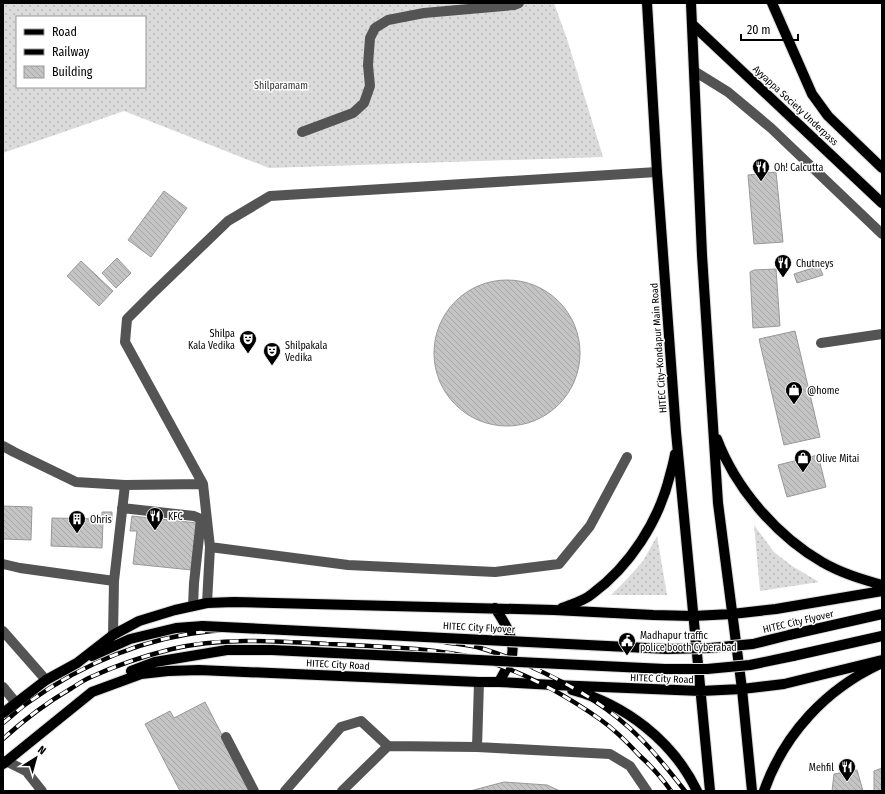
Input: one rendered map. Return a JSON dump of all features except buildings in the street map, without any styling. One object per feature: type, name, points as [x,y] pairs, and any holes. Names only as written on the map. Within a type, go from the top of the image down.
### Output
[{"type":"main road","name":"HITEC City–Kondapur Main Road","points":[[648,3],[657,172],[676,432],[710,791]]},
{"type":"main road","points":[[691,3],[702,254],[718,503],[742,689],[752,791]]},
{"type":"main road","points":[[772,3],[812,94],[828,116],[882,168]]},
{"type":"main road","name":"Ayyappa Society Underpass","points":[[693,25],[882,203]]},
{"type":"main road","points":[[714,430],[723,455],[738,480],[755,503],[795,544],[823,563],[853,577],[882,585]]},
{"type":"main road","points":[[554,610],[574,604],[591,595],[609,580],[626,562],[643,539],[657,513],[668,486],[674,458],[676,432]]},
{"type":"main road","points":[[3,713],[46,680],[77,662],[112,634],[139,620],[207,603],[234,602],[495,608],[693,616],[732,614],[776,609],[882,591]]},
{"type":"main road","points":[[495,608],[513,643],[511,660],[499,682]]},
{"type":"main road","name":"HITEC City Flyover","points":[[77,662],[130,639],[176,628],[203,626],[667,649],[710,648],[753,644],[882,614]]},
{"type":"main road","points":[[92,692],[134,669],[155,662],[227,650],[272,650],[658,669],[707,669],[750,665],[882,636]]},
{"type":"main road","name":"HITEC City Road","points":[[5,762],[92,692],[141,674],[199,670],[701,691],[742,689],[784,684],[882,660]]},
{"type":"main road","points":[[764,791],[769,777],[783,750],[801,725],[817,707],[856,677],[882,664]]},
{"type":"main road","points":[[554,685],[588,694],[624,712],[655,735],[676,757],[697,791]]},
{"type":"street","points":[[302,132],[353,113],[364,103],[370,86],[368,66],[370,38],[375,28],[388,20],[424,13],[514,5],[519,3]]},
{"type":"street","points":[[694,70],[728,92],[771,128],[882,234]]},
{"type":"street","points":[[207,603],[210,547],[203,484],[125,342],[127,319],[228,221],[270,196],[657,172]]},
{"type":"street","points":[[821,343],[882,334]]},
{"type":"street","points":[[3,446],[76,482],[125,485],[203,484]]},
{"type":"street","points":[[210,547],[364,566],[496,572],[559,564],[590,526],[627,457]]},
{"type":"street","points":[[112,634],[114,581],[125,485]]},
{"type":"street","points":[[122,508],[194,516],[201,519],[193,606]]},
{"type":"street","points":[[3,564],[20,568],[114,581]]},
{"type":"street","points":[[3,631],[46,680]]},
{"type":"street","points":[[477,747],[479,682]]},
{"type":"street","points":[[3,687],[16,703]]},
{"type":"street","points":[[285,791],[341,727],[361,721],[388,746],[477,747],[610,754],[630,766],[647,791]]},
{"type":"street","points":[[226,737],[254,791]]},
{"type":"street","points":[[342,791],[388,746]]},
{"type":"street","points":[[5,762],[26,771],[42,791]]},
{"type":"green space","name":"Shilparamam","points":[[3,3],[554,3],[567,39],[603,157],[269,168],[124,111],[3,153]]},
{"type":"green space","points":[[754,525],[774,552],[792,566],[819,582],[760,591]]},
{"type":"green space","points":[[657,536],[667,595],[611,595],[643,561]]},
{"type":"railway","points":[[3,723],[22,707],[49,688],[93,664],[116,654],[163,639],[212,631],[243,630],[290,630],[408,637],[477,647],[527,665],[573,688],[602,706],[629,727],[653,751],[685,791]]},
{"type":"railway","points":[[3,739],[45,705],[86,679],[131,661],[172,649],[191,645],[229,641],[361,645],[416,649],[438,651],[475,658],[508,669],[540,683],[587,710],[616,732],[652,768],[671,791]]},
{"type":"place","name":"Oh! Calcutta","points":[[761,182]]},
{"type":"place","name":"Chutneys","points":[[783,278]]},
{"type":"place","name":"Shilpa Kala Vedika","points":[[248,354]]},
{"type":"place","name":"Shilpakala Vedika","points":[[272,366]]},
{"type":"place","name":"@home","points":[[794,405]]},
{"type":"place","name":"Olive Mitai","points":[[803,473]]},
{"type":"place","name":"KFC","points":[[155,531]]},
{"type":"place","name":"Ohris","points":[[77,534]]},
{"type":"place","name":"Madhapur traffic police booth Cyberabad","points":[[627,656]]},
{"type":"place","name":"Mehfil","points":[[847,782]]}]
